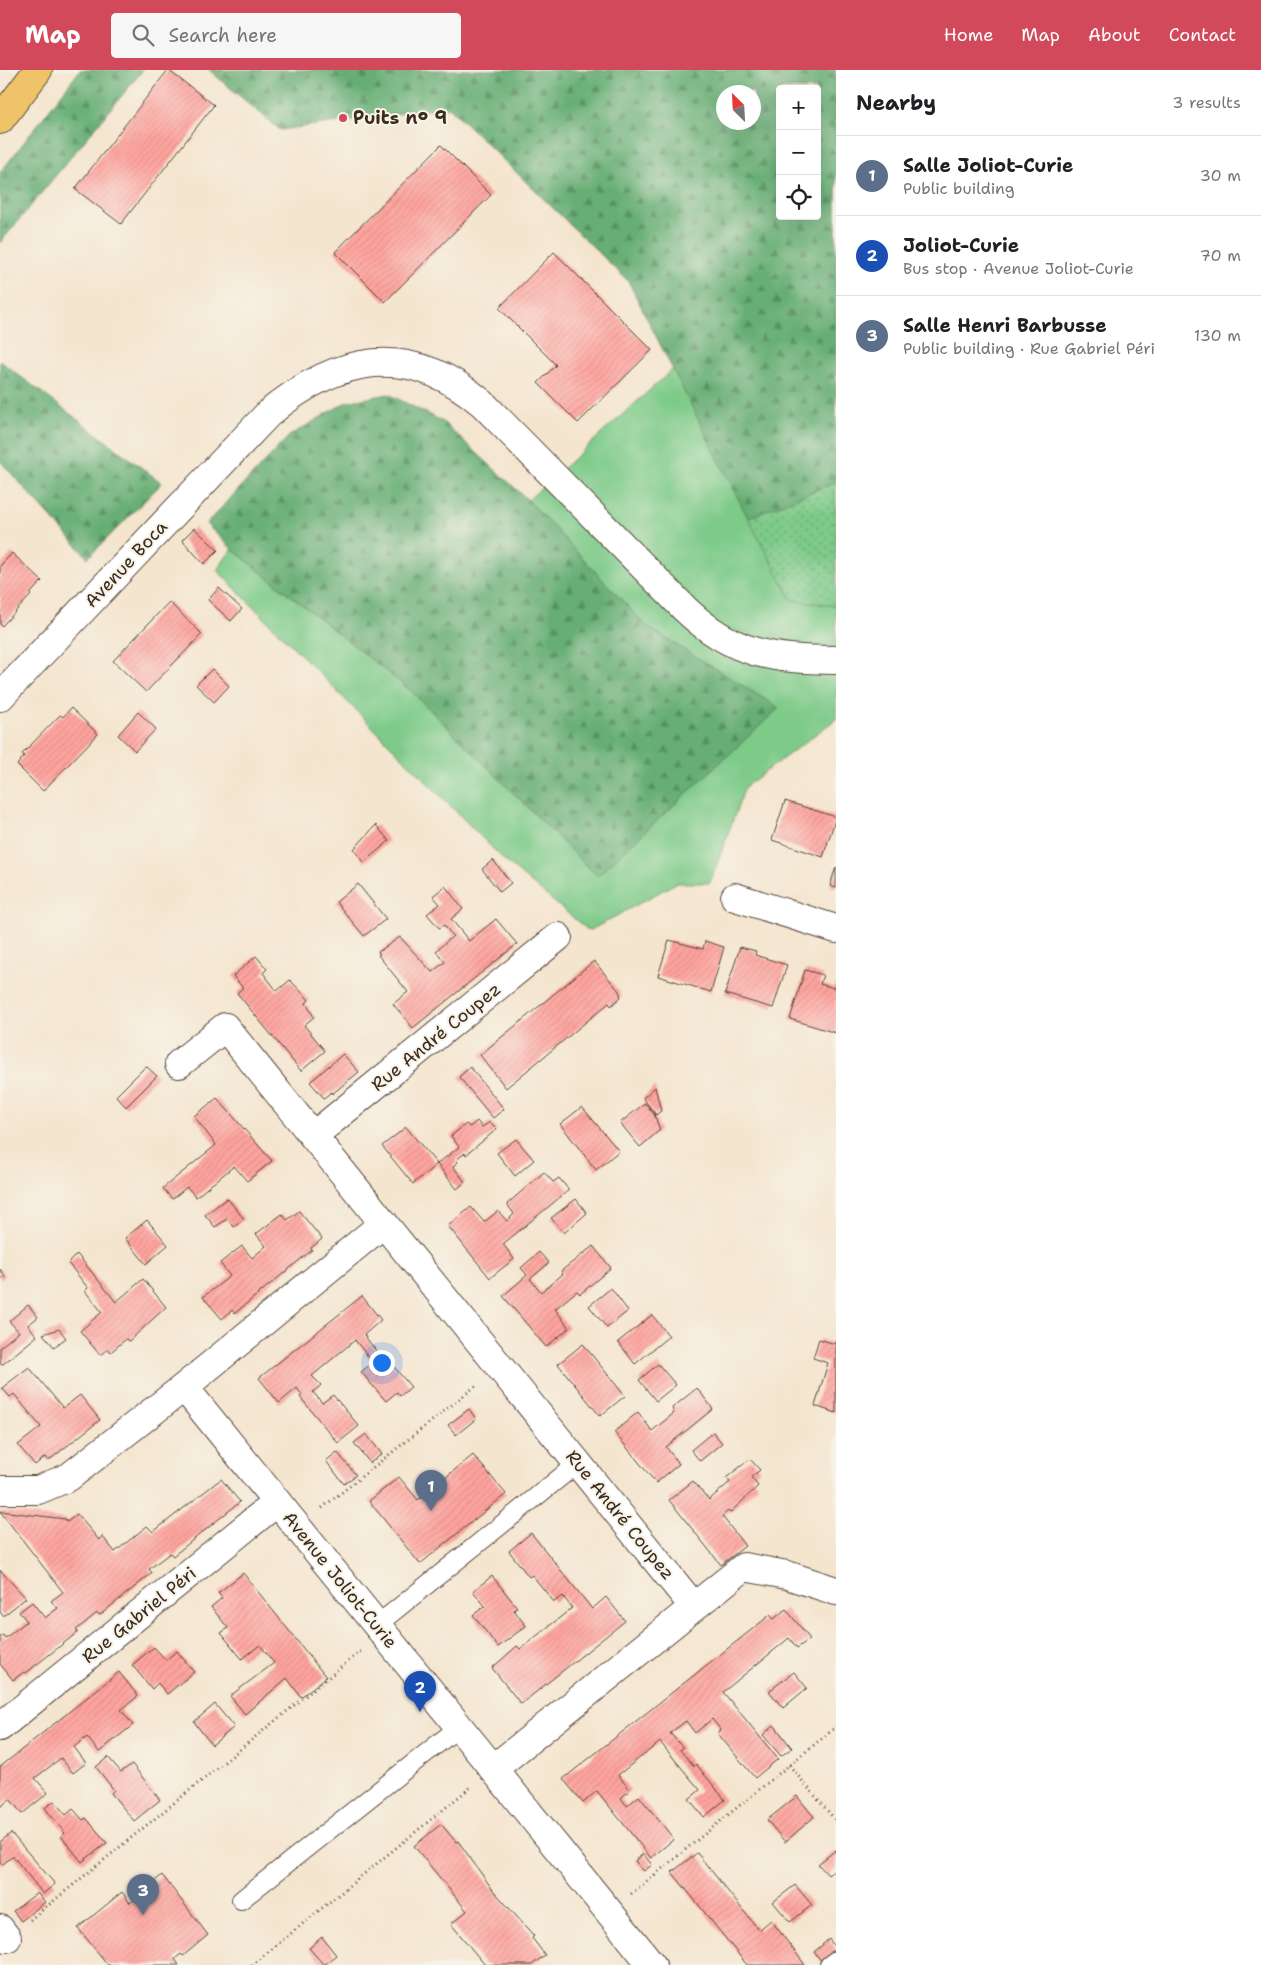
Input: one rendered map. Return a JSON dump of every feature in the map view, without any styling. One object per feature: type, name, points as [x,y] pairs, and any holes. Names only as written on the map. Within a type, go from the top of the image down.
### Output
[{"type":"highway","points":[[0,120],[38,70]]},
{"type":"street","name":"Avenue Boca","points":[[0,697],[268,414],[296,391],[338,372],[377,363],[397,362],[420,366],[442,375],[460,385],[482,403],[699,623],[715,634],[752,652],[774,657],[828,659]]},
{"type":"street","points":[[736,897],[836,929]]},
{"type":"street","name":"Rue André Coupez","points":[[314,1136],[558,937]]},
{"type":"street","name":"Rue André Coupez","points":[[179,1064],[225,1027],[694,1607]]},
{"type":"street","points":[[0,1490],[38,1490],[69,1476],[184,1387],[384,1223]]},
{"type":"street","name":"Avenue Joliot-Curie","points":[[184,1387],[652,1965]]},
{"type":"street","name":"Rue Gabriel Péri","points":[[0,1727],[277,1502]]},
{"type":"street","points":[[493,1769],[744,1567],[787,1574],[836,1591]]},
{"type":"lane","points":[[380,1629],[578,1463]]},
{"type":"lane","points":[[241,1900],[459,1727]]},
{"type":"lane","points":[[830,1965],[836,1960]]},
{"type":"path","points":[[298,1527],[500,1367]]},
{"type":"path","points":[[4,1934],[380,1629]]},
{"type":"path","points":[[609,1911],[836,1727]]},
{"type":"path","points":[[789,1765],[836,1821]]},
{"type":"path","points":[[252,1965],[493,1769]]},
{"type":"green space","points":[[80,70],[143,70],[0,243],[0,173]]},
{"type":"green space","points":[[209,70],[836,70],[836,482],[748,518],[628,281],[449,107],[280,130]]},
{"type":"green space","points":[[0,361],[162,483],[88,558],[0,461]]},
{"type":"green space","points":[[673,369],[792,600],[836,606],[836,719],[745,787],[710,883],[676,883],[589,931],[505,861],[217,570],[232,549],[411,691],[597,876],[778,709],[646,626],[528,500]]},
{"type":"green space","points":[[388,394],[442,421],[528,500],[646,626],[779,708],[597,876],[411,691],[232,549],[206,524],[289,436],[346,402]]},
{"type":"green space","points":[[836,482],[836,606],[792,600],[748,518]]},
{"type":"building","points":[[168,70],[214,105],[121,224],[75,189]]},
{"type":"building","points":[[441,145],[491,195],[385,302],[335,252]]},
{"type":"building","points":[[554,252],[652,350],[578,423],[538,383],[556,365],[499,308]]},
{"type":"building","points":[[194,528],[218,550],[204,564],[182,540]]},
{"type":"building","points":[[12,553],[42,581],[2,626],[0,624],[0,566]]},
{"type":"building","points":[[219,588],[242,609],[231,621],[208,600]]},
{"type":"building","points":[[169,602],[202,634],[146,692],[113,661]]},
{"type":"building","points":[[212,669],[229,686],[214,702],[196,685]]},
{"type":"building","points":[[71,708],[98,734],[43,791],[17,765],[24,756],[22,754],[60,715],[63,717]]},
{"type":"building","points":[[138,712],[156,729],[135,751],[118,735]]},
{"type":"building","points":[[785,801],[836,817],[823,857],[772,840]]},
{"type":"building","points":[[376,825],[389,841],[364,862],[354,849]]},
{"type":"building","points":[[493,860],[511,883],[500,892],[482,869]]},
{"type":"building","points":[[836,867],[836,888],[830,886]]},
{"type":"building","points":[[358,884],[386,919],[364,936],[336,902]]},
{"type":"building","points":[[445,886],[463,909],[451,919],[469,941],[496,919],[517,944],[413,1028],[393,1004],[408,992],[378,955],[380,954],[378,952],[400,937],[432,972],[445,962],[436,951],[453,936],[444,925],[439,928],[427,914],[440,904],[433,896]]},
{"type":"building","points":[[669,940],[703,949],[705,941],[724,947],[711,992],[658,976]]},
{"type":"building","points":[[740,947],[756,951],[755,955],[787,965],[773,1008],[725,994]]},
{"type":"building","points":[[256,956],[267,969],[263,973],[277,991],[290,980],[309,1000],[306,1003],[314,1017],[304,1025],[325,1051],[301,1071],[237,993],[243,988],[233,976]]},
{"type":"building","points":[[594,961],[619,991],[621,997],[611,1006],[609,1003],[506,1088],[480,1055]]},
{"type":"building","points":[[805,970],[823,975],[820,984],[834,988],[836,984],[836,1033],[790,1019]]},
{"type":"building","points":[[343,1054],[359,1072],[332,1094],[331,1092],[324,1098],[310,1082]]},
{"type":"building","points":[[146,1066],[157,1076],[126,1107],[116,1096]]},
{"type":"building","points":[[470,1067],[504,1109],[493,1118],[459,1077]]},
{"type":"building","points":[[655,1087],[661,1111],[656,1115],[643,1098]]},
{"type":"building","points":[[217,1098],[272,1161],[247,1181],[234,1166],[196,1197],[187,1187],[172,1199],[163,1188],[216,1145],[194,1116]]},
{"type":"building","points":[[645,1103],[654,1114],[660,1130],[640,1147],[620,1123]]},
{"type":"building","points":[[582,1107],[619,1151],[596,1170],[560,1124]]},
{"type":"building","points":[[477,1121],[482,1127],[490,1122],[497,1129],[466,1155],[465,1153],[456,1160],[458,1162],[453,1166],[465,1182],[457,1189],[437,1164],[459,1147],[451,1136],[466,1124],[470,1127]]},
{"type":"building","points":[[406,1127],[437,1164],[413,1184],[382,1146]]},
{"type":"building","points":[[516,1139],[534,1160],[515,1176],[497,1153]]},
{"type":"building","points":[[544,1172],[553,1182],[559,1178],[569,1190],[503,1244],[514,1259],[490,1278],[448,1226],[471,1207],[484,1222],[498,1211],[507,1221],[514,1214],[507,1204]]},
{"type":"building","points":[[227,1198],[244,1219],[234,1227],[227,1219],[215,1227],[205,1215]]},
{"type":"building","points":[[576,1199],[587,1213],[564,1233],[551,1218]]},
{"type":"building","points":[[299,1211],[322,1239],[311,1248],[312,1250],[235,1313],[232,1310],[222,1319],[203,1297],[230,1276],[220,1263],[242,1246],[252,1258],[266,1246],[256,1234],[282,1214],[287,1220]]},
{"type":"building","points":[[147,1220],[168,1245],[146,1264],[125,1238]]},
{"type":"building","points":[[593,1246],[611,1268],[580,1294],[577,1291],[555,1309],[569,1328],[546,1347],[503,1296],[527,1275],[521,1268],[539,1252],[549,1263],[530,1279],[541,1292],[563,1274],[561,1271]]},
{"type":"building","points":[[77,1254],[116,1302],[143,1279],[166,1307],[129,1341],[126,1339],[111,1352],[108,1349],[100,1355],[80,1331],[102,1312],[85,1291],[88,1288],[68,1263]]},
{"type":"building","points":[[0,1269],[5,1276],[0,1280]]},
{"type":"building","points":[[611,1288],[628,1311],[607,1328],[589,1306]]},
{"type":"building","points":[[362,1296],[381,1320],[364,1335],[377,1352],[370,1359],[355,1340],[312,1376],[321,1385],[313,1392],[322,1403],[333,1395],[359,1426],[338,1443],[300,1397],[302,1395],[297,1388],[279,1403],[259,1378]]},
{"type":"building","points":[[28,1305],[38,1317],[28,1325],[37,1336],[3,1364],[0,1364],[0,1347],[19,1332],[9,1321]]},
{"type":"building","points":[[652,1315],[669,1336],[635,1364],[618,1342]]},
{"type":"building","points":[[59,1329],[66,1338],[54,1347],[43,1334]]},
{"type":"building","points":[[819,1339],[835,1344],[836,1341],[836,1413],[815,1406],[828,1363],[813,1358]]},
{"type":"building","points":[[583,1344],[625,1396],[600,1416],[558,1364]]},
{"type":"building","points":[[383,1354],[411,1387],[400,1396],[397,1392],[386,1401],[361,1372]]},
{"type":"building","points":[[658,1364],[676,1385],[656,1401],[639,1380]]},
{"type":"building","points":[[29,1367],[63,1408],[80,1395],[100,1420],[48,1461],[45,1457],[35,1465],[18,1445],[41,1427],[14,1394],[10,1397],[2,1388]]},
{"type":"building","points":[[697,1388],[713,1409],[666,1447],[679,1464],[656,1483],[614,1432],[638,1412],[652,1431],[674,1413],[672,1408]]},
{"type":"building","points":[[469,1409],[476,1419],[456,1435],[448,1425]]},
{"type":"building","points":[[713,1432],[722,1443],[700,1461],[691,1450]]},
{"type":"building","points":[[366,1434],[382,1454],[370,1463],[354,1443]]},
{"type":"building","points":[[337,1452],[356,1475],[344,1484],[326,1461]]},
{"type":"building","points":[[473,1455],[506,1494],[420,1564],[369,1501],[399,1477],[418,1500]]},
{"type":"building","points":[[750,1459],[760,1470],[751,1477],[758,1486],[730,1513],[728,1511],[722,1516],[745,1546],[721,1565],[669,1500],[693,1481],[709,1500],[730,1482],[726,1478]]},
{"type":"building","points":[[221,1479],[240,1502],[173,1556],[170,1553],[149,1569],[152,1573],[100,1615],[97,1613],[76,1630],[78,1632],[26,1673],[24,1672],[13,1680],[0,1664],[0,1637],[3,1635],[5,1638],[27,1621],[19,1612],[32,1602],[45,1618],[58,1608],[51,1601],[63,1592],[0,1511],[65,1519],[67,1522],[77,1514],[99,1540],[102,1536],[115,1552],[147,1526],[153,1532]]},
{"type":"building","points":[[531,1533],[592,1609],[606,1597],[625,1621],[521,1704],[492,1668],[517,1646],[520,1649],[572,1608],[563,1596],[554,1602],[532,1575],[529,1577],[509,1551]]},
{"type":"building","points":[[0,1570],[26,1598],[3,1616],[0,1612]]},
{"type":"building","points":[[243,1573],[326,1677],[301,1697],[287,1678],[245,1714],[230,1696],[274,1663],[260,1645],[242,1659],[221,1633],[228,1628],[211,1607],[222,1598],[218,1593]]},
{"type":"building","points":[[492,1576],[517,1607],[514,1610],[526,1626],[498,1647],[473,1615],[485,1606],[473,1591]]},
{"type":"building","points":[[786,1609],[810,1639],[797,1648],[789,1638],[723,1692],[778,1759],[755,1778],[718,1734],[721,1730],[712,1719],[695,1733],[686,1721],[670,1733],[683,1748],[680,1750],[694,1766],[696,1764],[725,1800],[704,1817],[689,1799],[700,1790],[660,1742],[618,1775],[630,1790],[621,1798],[627,1806],[639,1796],[674,1839],[651,1858],[597,1791],[583,1803],[563,1779],[770,1615],[774,1619]]},
{"type":"building","points":[[154,1647],[166,1660],[177,1651],[194,1672],[167,1694],[158,1683],[152,1689],[132,1665]]},
{"type":"building","points":[[119,1672],[138,1696],[121,1710],[133,1725],[99,1752],[87,1737],[74,1747],[86,1763],[73,1773],[61,1758],[35,1778],[48,1793],[22,1814],[10,1799],[0,1807],[0,1767]]},
{"type":"building","points":[[794,1672],[807,1688],[783,1708],[769,1691]]},
{"type":"building","points":[[215,1704],[234,1727],[212,1745],[194,1722]]},
{"type":"building","points":[[774,1725],[792,1748],[781,1756],[763,1735]]},
{"type":"building","points":[[108,1757],[121,1772],[132,1764],[160,1800],[134,1821],[111,1793],[114,1790],[96,1767]]},
{"type":"building","points":[[797,1796],[814,1817],[785,1842],[767,1820]]},
{"type":"building","points":[[54,1801],[66,1815],[73,1809],[83,1820],[86,1818],[107,1843],[82,1862],[61,1836],[65,1833],[45,1808]]},
{"type":"building","points":[[441,1824],[456,1842],[458,1841],[493,1890],[534,1936],[532,1938],[545,1955],[532,1965],[485,1965],[451,1924],[467,1911],[414,1846]]},
{"type":"building","points":[[11,1833],[55,1884],[43,1894],[13,1856],[2,1865],[0,1863],[0,1842]]},
{"type":"building","points":[[836,1850],[836,1868],[828,1875],[818,1864]]},
{"type":"building","points":[[697,1853],[759,1930],[771,1920],[805,1965],[747,1965],[672,1872]]},
{"type":"building","points":[[643,1854],[652,1865],[644,1871],[635,1861]]},
{"type":"building","points":[[162,1875],[208,1935],[183,1956],[181,1954],[175,1959],[179,1965],[108,1965],[78,1928],[122,1892],[130,1903]]},
{"type":"building","points":[[795,1885],[812,1905],[790,1922],[773,1902]]},
{"type":"building","points":[[37,1893],[45,1902],[21,1921],[13,1911]]},
{"type":"building","points":[[322,1937],[336,1955],[324,1965],[309,1948]]},
{"type":"building","points":[[829,1939],[836,1949],[836,1953],[823,1963],[814,1952]]},
{"type":"place","name":"Puits n° 9","points":[[343,118]]},
{"type":"place","name":"Salle Joliot-Curie","points":[[431,1511]]},
{"type":"place","name":"Joliot-Curie","points":[[420,1712]]},
{"type":"place","name":"Salle Henri Barbusse","points":[[143,1915]]}]
